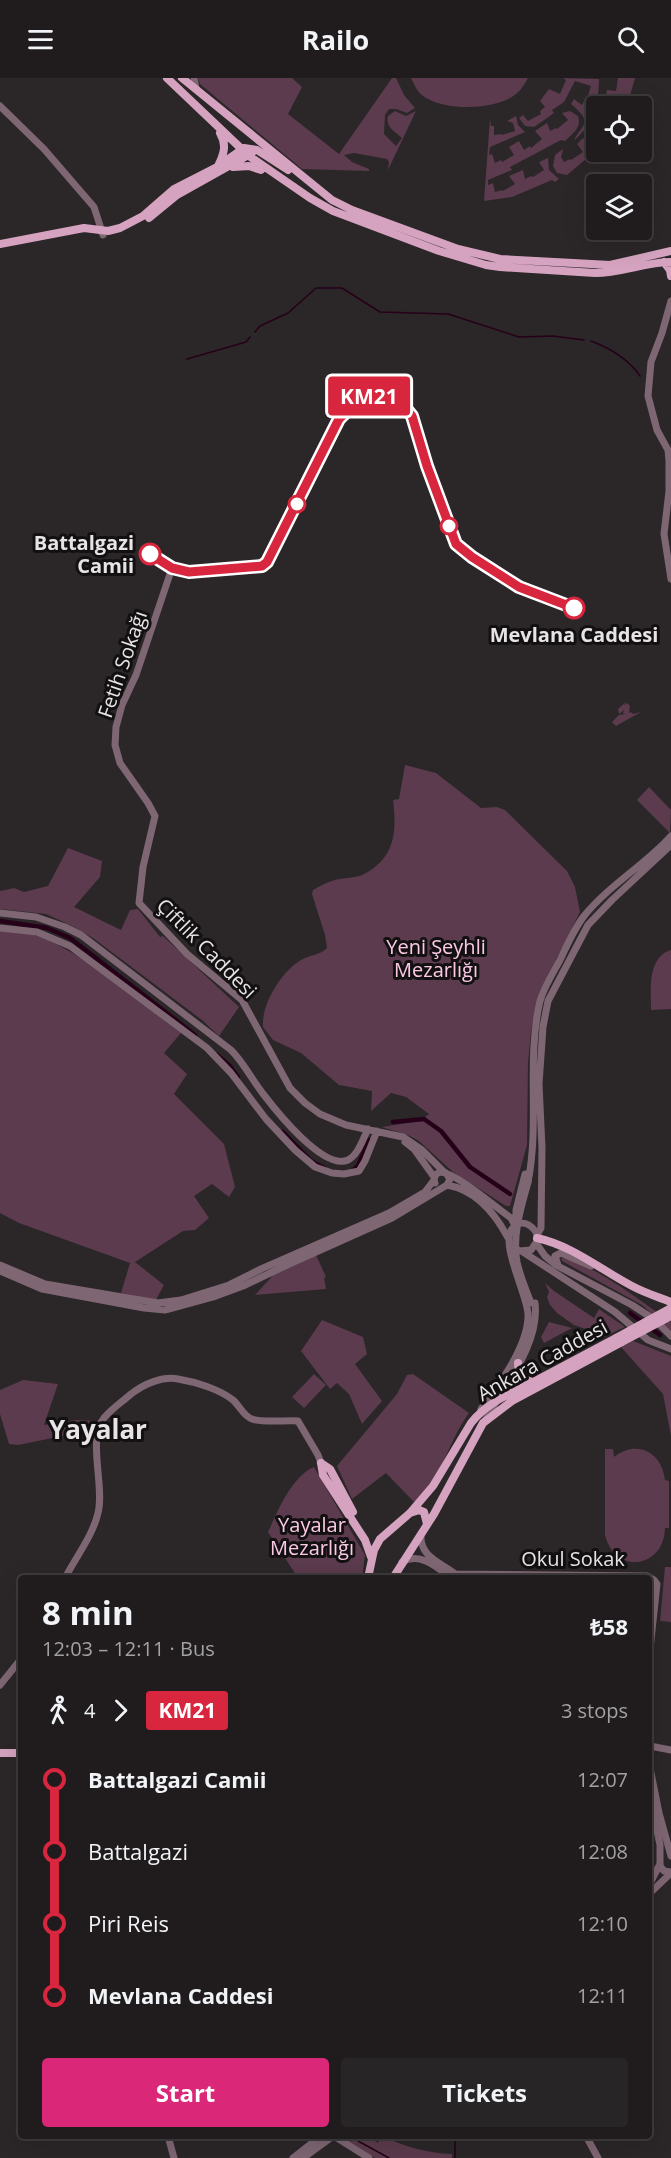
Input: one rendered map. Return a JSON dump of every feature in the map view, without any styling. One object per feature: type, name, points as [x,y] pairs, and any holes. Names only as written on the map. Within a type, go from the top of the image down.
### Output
[{"type":"main road","points":[[167,78],[241,149],[307,180]]},
{"type":"main road","points":[[187,79],[191,99]]},
{"type":"main road","points":[[187,79],[241,127],[332,200],[352,210],[462,250],[495,258],[610,265],[671,251]]},
{"type":"main road","points":[[215,125],[225,143],[217,167]]},
{"type":"main road","points":[[233,142],[245,141],[245,134],[241,127]]},
{"type":"main road","points":[[250,134],[254,138],[252,153]]},
{"type":"main road","points":[[0,249],[117,229],[149,211],[171,191],[217,167],[241,149]]},
{"type":"main road","points":[[0,244],[84,228],[115,234],[137,225],[177,195],[252,153]]},
{"type":"main road","points":[[252,153],[272,174]]},
{"type":"main road","points":[[227,168],[249,166],[272,174],[346,217],[454,256],[486,265],[519,269],[610,273],[668,262],[671,276]]},
{"type":"main road","points":[[537,1239],[558,1244],[631,1285],[671,1302]]},
{"type":"main road","name":"Ankara Caddesi","points":[[395,1575],[427,1524],[483,1423],[512,1401],[671,1308]]},
{"type":"main road","name":"Ankara Caddesi","points":[[368,1575],[371,1559],[380,1539],[410,1513],[434,1486],[471,1423],[492,1401],[671,1317]]},
{"type":"main road","points":[[518,1363],[521,1376],[534,1382]]},
{"type":"main road","points":[[321,1463],[330,1469],[367,1537],[380,1539]]},
{"type":"main road","points":[[321,1463],[323,1475],[365,1540],[371,1559]]},
{"type":"main road","points":[[410,1513],[424,1512],[427,1524]]},
{"type":"main road","points":[[0,1755],[18,1752]]},
{"type":"main road","points":[[0,1755],[18,1757]]},
{"type":"street","points":[[0,106],[44,149],[94,207],[102,232]]},
{"type":"street","points":[[671,301],[651,362],[648,396],[657,430],[668,450],[670,480],[664,534],[671,579]]},
{"type":"street","name":"Fetih Sokağı","points":[[139,903],[143,867],[155,816],[120,763],[116,745],[116,727],[172,568]]},
{"type":"street","points":[[608,897],[671,836]]},
{"type":"street","points":[[492,1401],[518,1363],[533,1335],[537,1315],[522,1263],[519,1240],[537,1140],[532,1071],[541,998],[570,938],[584,916],[670,847]]},
{"type":"street","name":"Çiftlik Caddesi","points":[[139,903],[187,954],[242,1000],[290,1088],[305,1103],[320,1114],[337,1121],[403,1137],[413,1142],[445,1172],[511,1218],[515,1226]]},
{"type":"street","points":[[0,913],[18,913],[48,920],[89,940],[231,1050],[242,1062],[265,1097],[317,1152],[336,1161],[351,1159],[368,1129]]},
{"type":"street","points":[[0,928],[37,932],[70,946],[172,1020],[221,1062],[266,1119],[319,1170],[344,1174],[359,1171],[377,1131]]},
{"type":"street","name":"Çiftlik Caddesi","points":[[377,1131],[409,1145],[425,1163],[434,1179]]},
{"type":"street","points":[[515,1226],[516,1209],[537,1140]]},
{"type":"street","points":[[523,1252],[531,1250],[541,1227],[542,1148],[537,1140]]},
{"type":"street","points":[[0,1265],[45,1284],[150,1302],[173,1302],[229,1285],[389,1213],[425,1192],[438,1173],[445,1172],[450,1179],[446,1186],[392,1218],[243,1286],[165,1310],[48,1290],[0,1271]]},
{"type":"street","points":[[434,1179],[438,1186],[461,1189],[486,1207],[496,1216],[515,1249],[611,1309],[648,1340],[671,1349]]},
{"type":"street","points":[[483,1423],[522,1341],[526,1327],[528,1314],[513,1261],[510,1241],[510,1231],[515,1226],[530,1225],[545,1256],[560,1267],[656,1320],[671,1336]]},
{"type":"street","points":[[560,1267],[555,1259],[557,1254],[561,1253],[596,1268]]},
{"type":"street","points":[[611,1309],[622,1311],[624,1304],[621,1300]]},
{"type":"street","points":[[492,1401],[529,1335],[533,1303]]},
{"type":"street","points":[[67,1575],[99,1509],[97,1439],[101,1423],[127,1398],[150,1383],[164,1379],[181,1379],[224,1394],[246,1415],[255,1420],[298,1421],[321,1463]]},
{"type":"street","points":[[421,1533],[421,1544],[426,1554],[452,1575]]},
{"type":"street","points":[[402,1562],[411,1559],[423,1560],[450,1575]]},
{"type":"street","name":"Okul Sokak","points":[[652,1578],[657,1584],[652,1631]]},
{"type":"street","points":[[0,1685],[18,1663]]},
{"type":"street","points":[[652,1746],[671,1750]]},
{"type":"street","points":[[652,1787],[660,1845],[660,1863],[664,1871],[671,1873]]},
{"type":"street","points":[[652,1802],[671,1856],[665,1857],[660,1863],[652,1879]]},
{"type":"street","points":[[652,1891],[671,1873]]},
{"type":"street","points":[[169,2139],[174,2158]]},
{"type":"street","points":[[293,2158],[317,2139]]},
{"type":"street","points":[[303,2158],[331,2139]]},
{"type":"street","points":[[337,2139],[369,2158]]},
{"type":"street","points":[[588,2139],[598,2158]]},
{"type":"green space","points":[[198,78],[292,78],[302,87],[288,114],[339,154],[392,78],[396,78],[404,95],[415,108],[407,113],[389,109],[385,115],[384,134],[396,146],[402,138],[389,126],[388,116],[395,111],[406,116],[416,111],[388,170],[387,159],[354,153],[344,155],[369,171],[302,169],[200,84]]},
{"type":"green space","points":[[411,78],[528,78],[520,90],[509,99],[486,106],[461,107],[448,106],[428,99],[420,93]]},
{"type":"green space","points":[[563,78],[599,79],[597,96],[588,96],[591,86],[575,81],[564,102],[552,110],[554,113],[534,127],[525,126],[519,118],[523,115],[528,121],[541,114],[540,111],[545,107],[540,101],[549,89],[560,94],[566,80]]},
{"type":"green space","points":[[618,78],[635,78],[630,96],[606,96],[607,90],[616,91]]},
{"type":"green space","points":[[574,99],[582,105],[585,99],[586,128],[574,141],[585,120],[571,104]]},
{"type":"green space","points":[[570,111],[578,116],[579,124],[565,141],[561,140],[510,167],[512,170],[488,180],[488,185],[493,183],[495,192],[503,191],[515,184],[509,176],[523,170],[525,179],[533,177],[544,170],[539,162],[548,158],[549,170],[559,179],[512,197],[484,201],[490,119],[491,126],[494,126],[494,135],[515,131],[513,123],[507,121],[516,116],[518,125],[525,132],[490,147],[489,155],[492,154],[495,163],[514,155],[509,147],[519,141],[524,150],[530,146],[531,148],[542,139],[535,131],[547,123],[550,131],[557,129],[568,120],[562,113]]},
{"type":"green space","points":[[583,138],[586,142],[586,159],[567,175],[557,173],[553,166],[555,155],[563,149],[561,157],[564,162],[571,160],[583,152],[577,144]]},
{"type":"green space","points":[[626,702],[624,706],[627,703],[630,706],[629,713],[641,712],[616,726],[612,722],[619,715],[627,714],[623,714],[624,710],[619,714],[618,709]]},
{"type":"green space","name":"Yeni Şeyhli Mezarlığı","points":[[405,765],[436,773],[481,808],[497,807],[505,810],[567,871],[575,887],[580,912],[540,991],[531,1031],[528,1064],[527,1145],[510,1206],[506,1206],[453,1172],[419,1141],[382,1127],[420,1121],[429,1114],[406,1097],[391,1093],[371,1111],[372,1091],[339,1085],[301,1053],[273,1040],[263,1027],[265,1008],[280,980],[301,960],[327,948],[312,894],[313,890],[332,881],[362,875],[381,861],[387,853],[394,834],[393,800],[399,799]]},
{"type":"green space","points":[[649,787],[671,810],[670,833],[637,800]]},
{"type":"green space","points":[[68,848],[102,861],[100,877],[74,907],[121,930],[130,910],[138,909],[160,937],[163,936],[239,1007],[219,1036],[202,1020],[93,938],[46,914],[0,909],[0,891],[14,888],[24,892],[48,886]]},
{"type":"green space","points":[[0,931],[23,932],[63,948],[126,990],[181,1033],[164,1053],[187,1074],[174,1094],[224,1144],[235,1187],[229,1197],[212,1184],[194,1196],[209,1218],[195,1230],[183,1231],[135,1262],[164,1285],[156,1300],[121,1293],[130,1263],[19,1223],[0,1213]]},
{"type":"green space","points":[[671,950],[671,1009],[651,1010],[651,984],[654,967],[663,954]]},
{"type":"green space","points":[[316,1255],[326,1277],[324,1278],[326,1289],[255,1295],[275,1273]]},
{"type":"green space","points":[[561,1258],[588,1267],[618,1285],[671,1322],[671,1331],[642,1305],[562,1261]]},
{"type":"green space","points":[[545,1283],[594,1318],[599,1309],[625,1327],[597,1340],[591,1331],[574,1325],[557,1313],[550,1305],[547,1297],[549,1292]]},
{"type":"green space","points":[[322,1320],[363,1337],[367,1354],[355,1364],[382,1401],[362,1424],[349,1394],[337,1383],[330,1389],[301,1351]]},
{"type":"green space","points":[[549,1322],[572,1328],[544,1343],[541,1337]]},
{"type":"green space","points":[[633,1341],[671,1356],[671,1436],[663,1394],[621,1347]]},
{"type":"green space","points":[[314,1374],[326,1385],[304,1408],[292,1397]]},
{"type":"green space","points":[[413,1374],[469,1413],[431,1483],[414,1502],[386,1473],[352,1499],[337,1466],[397,1394],[407,1375]]},
{"type":"green space","points":[[23,1380],[58,1384],[44,1425],[76,1420],[94,1421],[92,1430],[18,1445],[9,1444],[0,1414],[0,1390]]},
{"type":"green space","points":[[605,1449],[613,1449],[614,1457],[631,1449],[647,1451],[659,1462],[665,1480],[669,1481],[669,1528],[665,1528],[663,1542],[657,1552],[648,1559],[638,1562],[628,1561],[618,1557],[610,1548],[605,1535]]},
{"type":"green space","name":"Yayalar Mezarlığı","points":[[314,1467],[365,1555],[362,1575],[296,1575],[268,1532],[292,1486]]},
{"type":"green space","points":[[665,1567],[671,1567],[671,1622],[660,1621]]},
{"type":"green space","points":[[346,2139],[371,2139],[378,2143],[380,2139],[389,2139],[416,2149],[452,2154],[452,2158],[375,2158]]},
{"type":"waterway","points":[[255,332],[260,326],[288,313],[316,288],[342,288],[380,312],[448,314],[519,337],[553,336],[584,340]]},
{"type":"waterway","points":[[187,359],[246,342],[250,337]]},
{"type":"waterway","points":[[591,341],[618,355],[640,376]]},
{"type":"waterway","points":[[0,921],[47,928],[70,938],[195,1035]]},
{"type":"waterway","points":[[217,1055],[230,1066],[238,1077]]},
{"type":"waterway","points":[[393,1122],[424,1119],[441,1131],[470,1167],[510,1194]]},
{"type":"waterway","points":[[283,1132],[311,1161],[324,1168]]},
{"type":"waterway","points":[[352,1171],[358,1166],[369,1140]]},
{"type":"waterway","points":[[630,1313],[660,1335]]},
{"type":"waterway","points":[[455,2139],[455,2158]]},
{"type":"waterway","points":[[358,2141],[389,2158]]},
{"type":"bus line","name":"KM21","points":[[150,554],[172,568],[189,572],[199,573],[232,567],[262,566],[267,562],[339,419],[359,399],[384,395],[398,399],[412,416],[427,466],[456,544],[519,587],[574,608]]},
{"type":"place","name":"Battalgazi Camii","points":[[150,554]]},
{"type":"place","name":"Mevlana Caddesi","points":[[574,608]]},
{"type":"district","name":"Yayalar","points":[[98,1429]]}]
